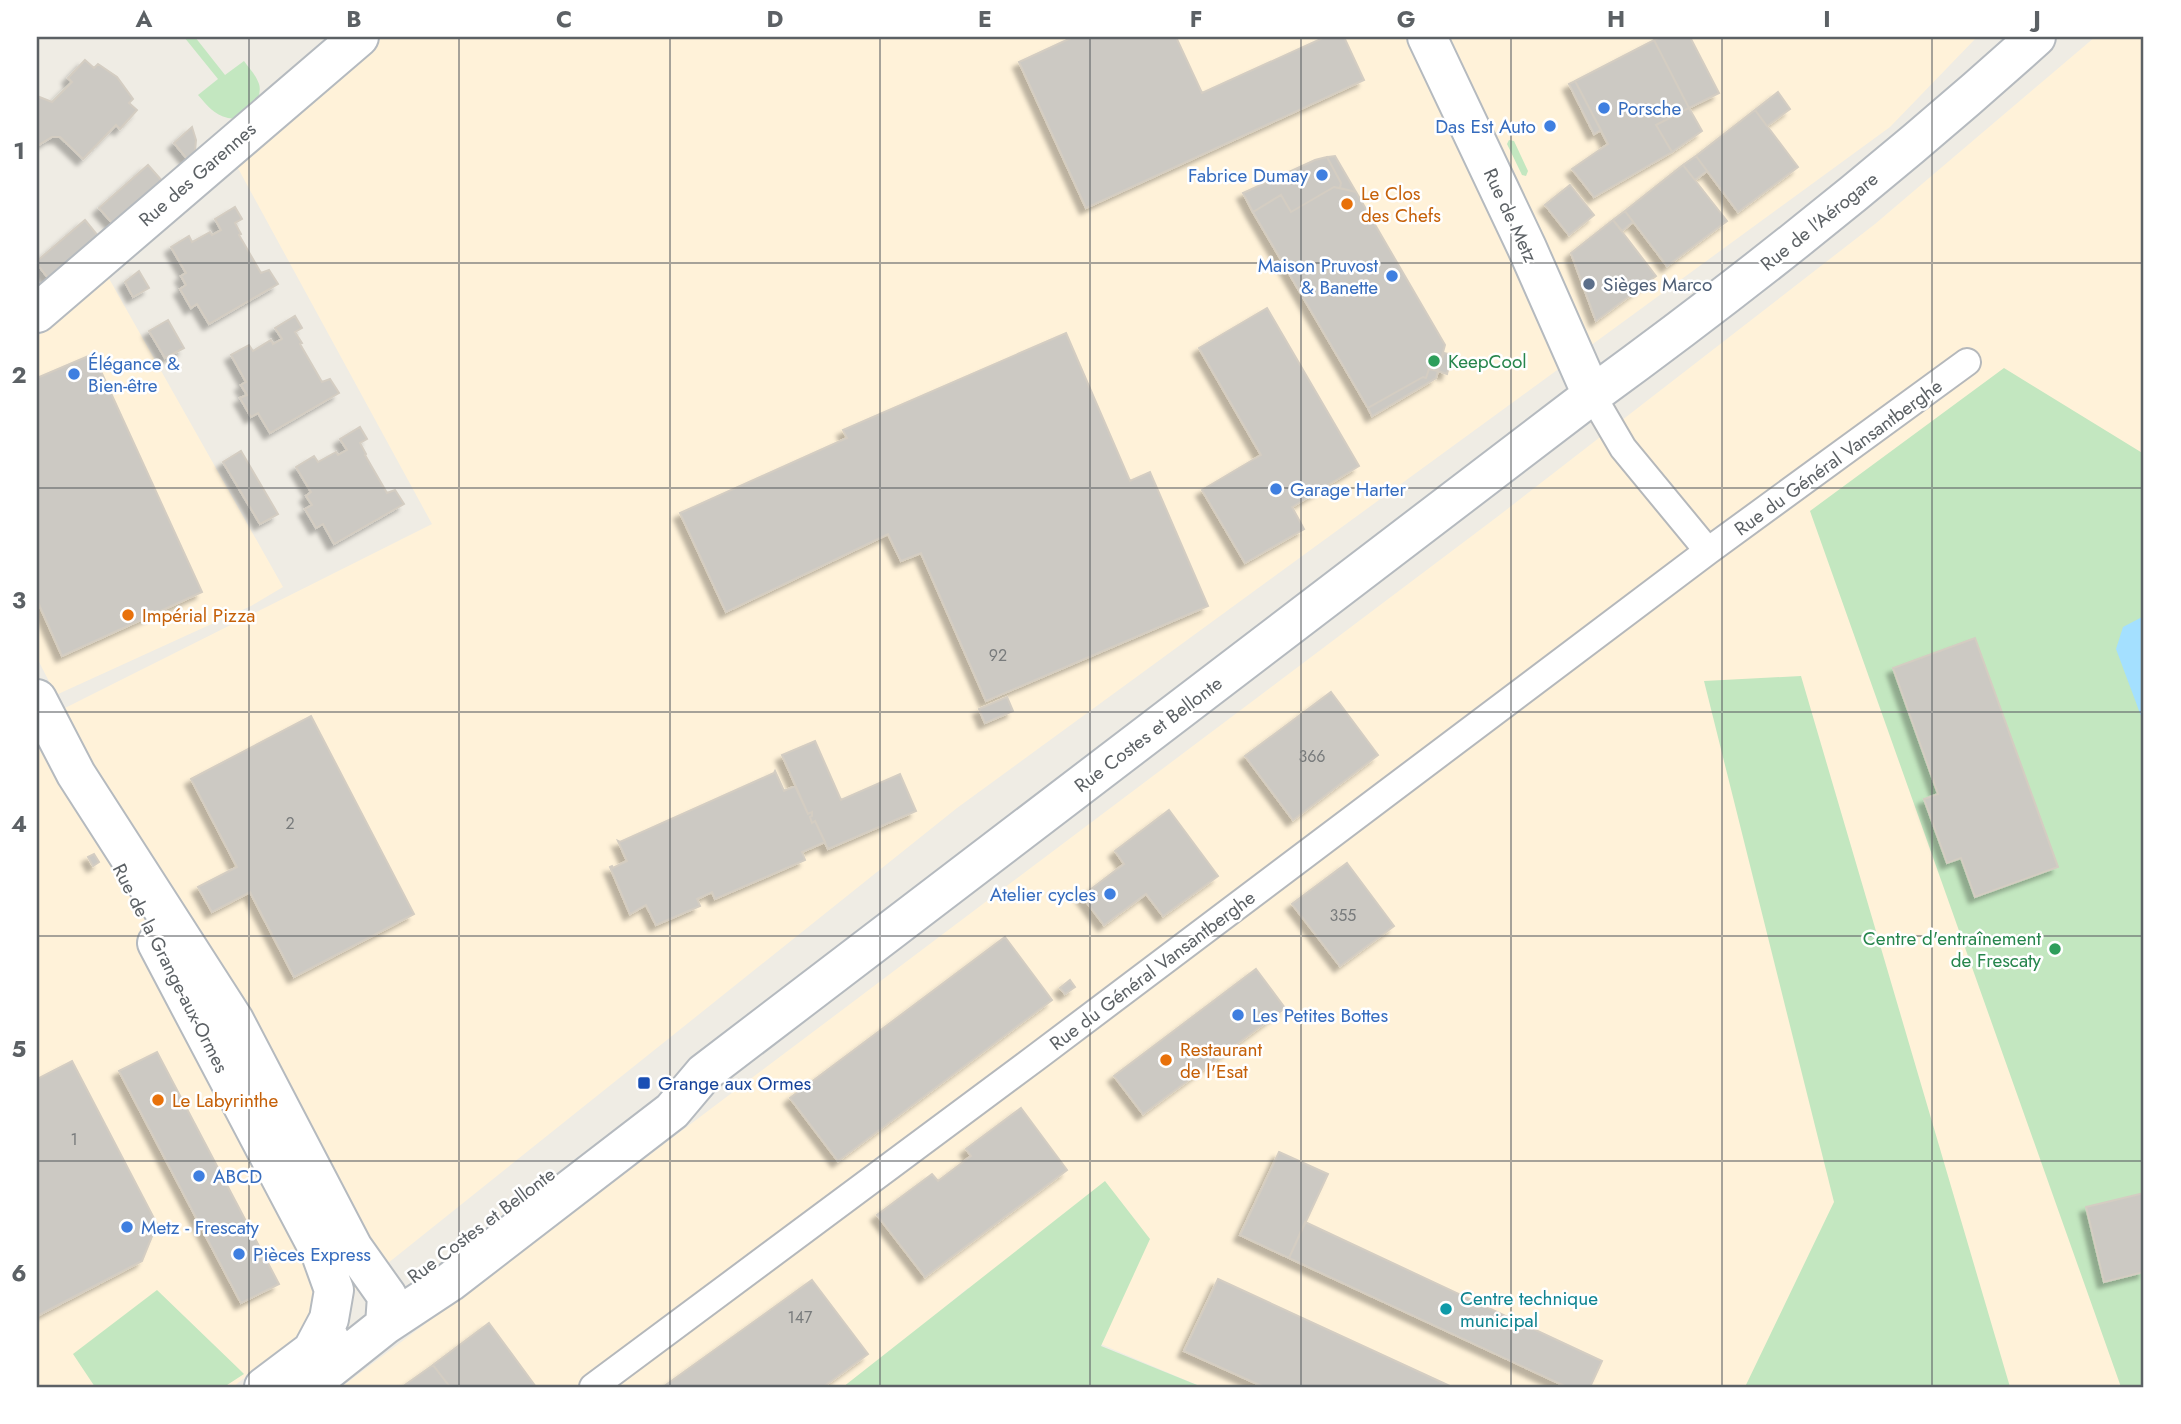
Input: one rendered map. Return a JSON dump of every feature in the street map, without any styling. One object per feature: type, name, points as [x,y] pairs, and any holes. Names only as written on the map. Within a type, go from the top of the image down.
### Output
[{"type":"main road","name":"Rue des Garennes","points":[[37,313],[359,37]]},
{"type":"main road","name":"Rue de Metz","points":[[1427,37],[1527,248],[1592,395]]},
{"type":"main road","name":"Rue de l'Aérogare","points":[[1592,395],[1698,318],[1837,207],[1949,115],[2036,37]]},
{"type":"main road","name":"Rue Costes et Bellonte","points":[[264,1387],[310,1369],[657,1094],[704,1073],[1592,395]]},
{"type":"main road","name":"Rue de la Grange-aux-Ormes","points":[[37,699],[76,774],[124,881],[320,1254],[334,1290],[329,1319],[310,1369]]},
{"type":"main road","name":"Rue de la Grange-aux-Ormes","points":[[76,774],[234,1020],[386,1310]]},
{"type":"street","name":"Rue du Général Vansantberghe","points":[[593,1387],[1708,551],[1967,362]]},
{"type":"street","points":[[1592,395],[1623,449],[1708,551]]},
{"type":"shaded area","points":[[359,37],[1977,37],[1890,127],[957,808],[233,1387],[37,1387],[37,722],[432,524],[227,148]]},
{"type":"shaded area","points":[[2095,37],[2144,37],[2144,1387],[1202,1387],[968,1288],[848,1387],[345,1387],[344,1385],[1497,517],[1875,224]]},
{"type":"shaded area","points":[[107,275],[283,587],[251,606],[56,695],[37,658],[37,337]]},
{"type":"green space","points":[[184,37],[195,37],[225,75],[244,61],[256,78],[260,90],[256,103],[246,113],[240,117],[223,117],[198,95],[218,79]]},
{"type":"green space","points":[[1509,140],[1514,141],[1528,171],[1526,176],[1522,175],[1507,144]]},
{"type":"green space","name":"Centre d'entraînement de Frescaty","points":[[2004,368],[2144,454],[2144,1387],[2121,1387],[1810,511]]},
{"type":"green space","points":[[1801,676],[2010,1387],[1745,1387],[1834,1202],[1704,681]]},
{"type":"green space","points":[[1105,1181],[1150,1239],[1101,1346],[1202,1387],[843,1387]]},
{"type":"green space","points":[[157,1290],[244,1374],[224,1387],[95,1387],[73,1354]]},
{"type":"water","points":[[2144,616],[2144,724],[2116,649],[2123,627]]},
{"type":"building","points":[[1073,37],[1176,37],[1202,93],[1325,37],[1344,37],[1364,80],[1086,208],[1019,62]]},
{"type":"building","points":[[1661,37],[1690,37],[1719,93],[1689,108],[1654,40]]},
{"type":"building","points":[[1654,40],[1689,108],[1656,125],[1672,152],[1594,197],[1572,169],[1608,144],[1575,81]]},
{"type":"building","points":[[85,60],[94,68],[98,64],[117,77],[133,99],[129,103],[137,110],[120,129],[116,125],[83,159],[60,137],[52,137],[37,146],[37,96],[52,102],[72,82],[68,78]]},
{"type":"building","points":[[1575,81],[1601,130],[1594,134],[1569,84]]},
{"type":"building","points":[[1778,92],[1790,109],[1767,126],[1755,110]]},
{"type":"building","points":[[1689,108],[1702,131],[1672,152],[1656,125]]},
{"type":"building","points":[[1755,110],[1798,167],[1738,212],[1696,156]]},
{"type":"building","points":[[192,127],[196,140],[195,151],[188,160],[174,143]]},
{"type":"building","points":[[1335,156],[1356,192],[1340,188],[1341,183],[1327,157]]},
{"type":"building","points":[[1696,156],[1707,171],[1695,180],[1683,165]]},
{"type":"building","points":[[1327,157],[1341,183],[1340,188],[1334,187],[1291,212],[1281,195],[1253,212],[1243,193]]},
{"type":"building","points":[[148,165],[163,182],[113,224],[99,208]]},
{"type":"building","points":[[1683,165],[1727,221],[1667,266],[1625,211]]},
{"type":"building","points":[[1570,185],[1594,215],[1569,235],[1545,205]]},
{"type":"building","points":[[1334,187],[1356,192],[1445,345],[1438,371],[1429,369],[1426,378],[1423,377],[1368,408],[1253,212],[1281,195],[1291,212]]},
{"type":"building","points":[[235,207],[242,219],[235,223],[241,234],[239,235],[261,273],[269,270],[278,284],[209,324],[197,304],[191,308],[180,289],[186,285],[181,276],[186,273],[171,247],[189,236],[192,242],[210,232],[212,235],[221,230],[215,219]]},
{"type":"building","points":[[1625,211],[1633,222],[1622,231],[1613,220]]},
{"type":"building","points":[[85,220],[99,237],[49,279],[37,261]]},
{"type":"building","points":[[1613,220],[1656,276],[1596,321],[1571,253]]},
{"type":"building","points":[[139,271],[149,288],[133,297],[125,282]]},
{"type":"building","points":[[1267,308],[1359,466],[1292,507],[1304,529],[1245,563],[1202,490],[1261,455],[1199,348]]},
{"type":"building","points":[[295,316],[302,328],[295,332],[302,343],[300,344],[322,382],[330,379],[339,393],[270,433],[258,413],[251,417],[240,398],[247,395],[241,385],[246,382],[231,355],[249,345],[253,351],[271,340],[273,344],[282,339],[275,328]]},
{"type":"building","points":[[168,320],[184,348],[165,358],[149,331]]},
{"type":"building","points":[[1066,333],[1130,481],[1150,472],[1208,606],[986,701],[921,553],[901,561],[888,534],[726,612],[680,513],[847,438],[843,430]]},
{"type":"building","points":[[1444,353],[1452,355],[1447,374],[1438,371]]},
{"type":"building","points":[[93,354],[202,592],[62,656],[37,600],[37,378]]},
{"type":"building","points":[[1429,369],[1438,371],[1436,378],[1372,416],[1368,408],[1423,377],[1426,378]]},
{"type":"building","points":[[360,427],[367,439],[360,443],[365,455],[387,493],[395,490],[404,504],[334,544],[323,524],[316,528],[305,509],[312,505],[306,496],[311,492],[296,467],[314,456],[318,462],[336,452],[338,455],[347,450],[340,439]]},
{"type":"building","points":[[241,451],[278,514],[260,524],[223,462]]},
{"type":"building","points":[[1975,638],[2058,867],[1975,897],[1961,858],[1947,863],[1924,799],[1938,794],[1893,668]]},
{"type":"building","points":[[1331,692],[1378,755],[1293,820],[1245,756]]},
{"type":"building","points":[[1007,697],[1013,711],[985,723],[979,709]]},
{"type":"building","points":[[311,716],[414,914],[294,977],[250,892],[212,912],[198,887],[237,867],[191,779]]},
{"type":"building","points":[[815,741],[841,800],[900,774],[916,811],[828,849],[815,821],[812,823],[812,812],[808,814],[782,755]]},
{"type":"building","points":[[775,771],[784,791],[795,786],[808,814],[812,812],[812,823],[815,821],[825,842],[802,852],[805,860],[715,899],[712,892],[697,899],[700,906],[656,925],[646,905],[630,914],[610,867],[627,861],[618,841]]},
{"type":"building","points":[[1169,810],[1218,876],[1163,916],[1146,894],[1104,925],[1082,896],[1124,864],[1115,851]]},
{"type":"building","points":[[94,854],[99,862],[93,866],[88,857]]},
{"type":"building","points":[[1347,863],[1394,926],[1340,966],[1292,904]]},
{"type":"building","points":[[1005,937],[1052,1000],[838,1161],[790,1098]]},
{"type":"building","points":[[1256,969],[1285,1008],[1143,1114],[1114,1076]]},
{"type":"building","points":[[1070,980],[1075,987],[1065,994],[1060,988]]},
{"type":"building","points":[[157,1052],[279,1284],[241,1303],[119,1071]]},
{"type":"building","points":[[72,1061],[157,1224],[142,1261],[37,1316],[37,1079]]},
{"type":"building","points":[[1021,1108],[1067,1170],[925,1277],[877,1215],[932,1174],[938,1181],[971,1156],[966,1149]]},
{"type":"building","points":[[1279,1152],[1328,1174],[1289,1258],[1240,1235]]},
{"type":"building","points":[[2144,1193],[2144,1272],[2104,1282],[2086,1207]]},
{"type":"building","name":"Centre technique municipal","points":[[1305,1222],[1602,1361],[1590,1387],[1567,1387],[1289,1258]]},
{"type":"building","points":[[1218,1279],[1452,1387],[1264,1387],[1184,1351]]},
{"type":"building","points":[[812,1280],[868,1354],[823,1387],[663,1387]]},
{"type":"building","points":[[489,1323],[536,1387],[450,1387],[433,1365]]},
{"type":"building","points":[[433,1365],[450,1387],[402,1387]]},
{"type":"place","name":"Porsche","points":[[1604,108]]},
{"type":"place","name":"Das Est Auto","points":[[1550,126]]},
{"type":"place","name":"Fabrice Dumay","points":[[1322,175]]},
{"type":"place","name":"Le Clos des Chefs","points":[[1347,204]]},
{"type":"place","name":"Maison Pruvost & Banette","points":[[1392,276]]},
{"type":"place","name":"Sièges Marco","points":[[1589,284]]},
{"type":"place","name":"KeepCool","points":[[1434,361]]},
{"type":"place","name":"Élégance & Bien-être","points":[[74,374]]},
{"type":"place","name":"Garage Harter","points":[[1276,489]]},
{"type":"place","name":"Impérial Pizza","points":[[128,615]]},
{"type":"place","name":"Atelier cycles","points":[[1110,894]]},
{"type":"place","name":"Centre d'entraînement de Frescaty","points":[[2055,949]]},
{"type":"place","name":"Les Petites Bottes","points":[[1238,1015]]},
{"type":"place","name":"Restaurant de l'Esat","points":[[1166,1060]]},
{"type":"place","name":"Grange aux Ormes","points":[[644,1083]]},
{"type":"place","name":"Le Labyrinthe","points":[[158,1100]]},
{"type":"place","name":"ABCD","points":[[199,1176]]},
{"type":"place","name":"Metz - Frescaty","points":[[127,1227]]},
{"type":"place","name":"Pièces Express","points":[[239,1254]]},
{"type":"place","name":"Centre technique municipal","points":[[1446,1309]]}]
